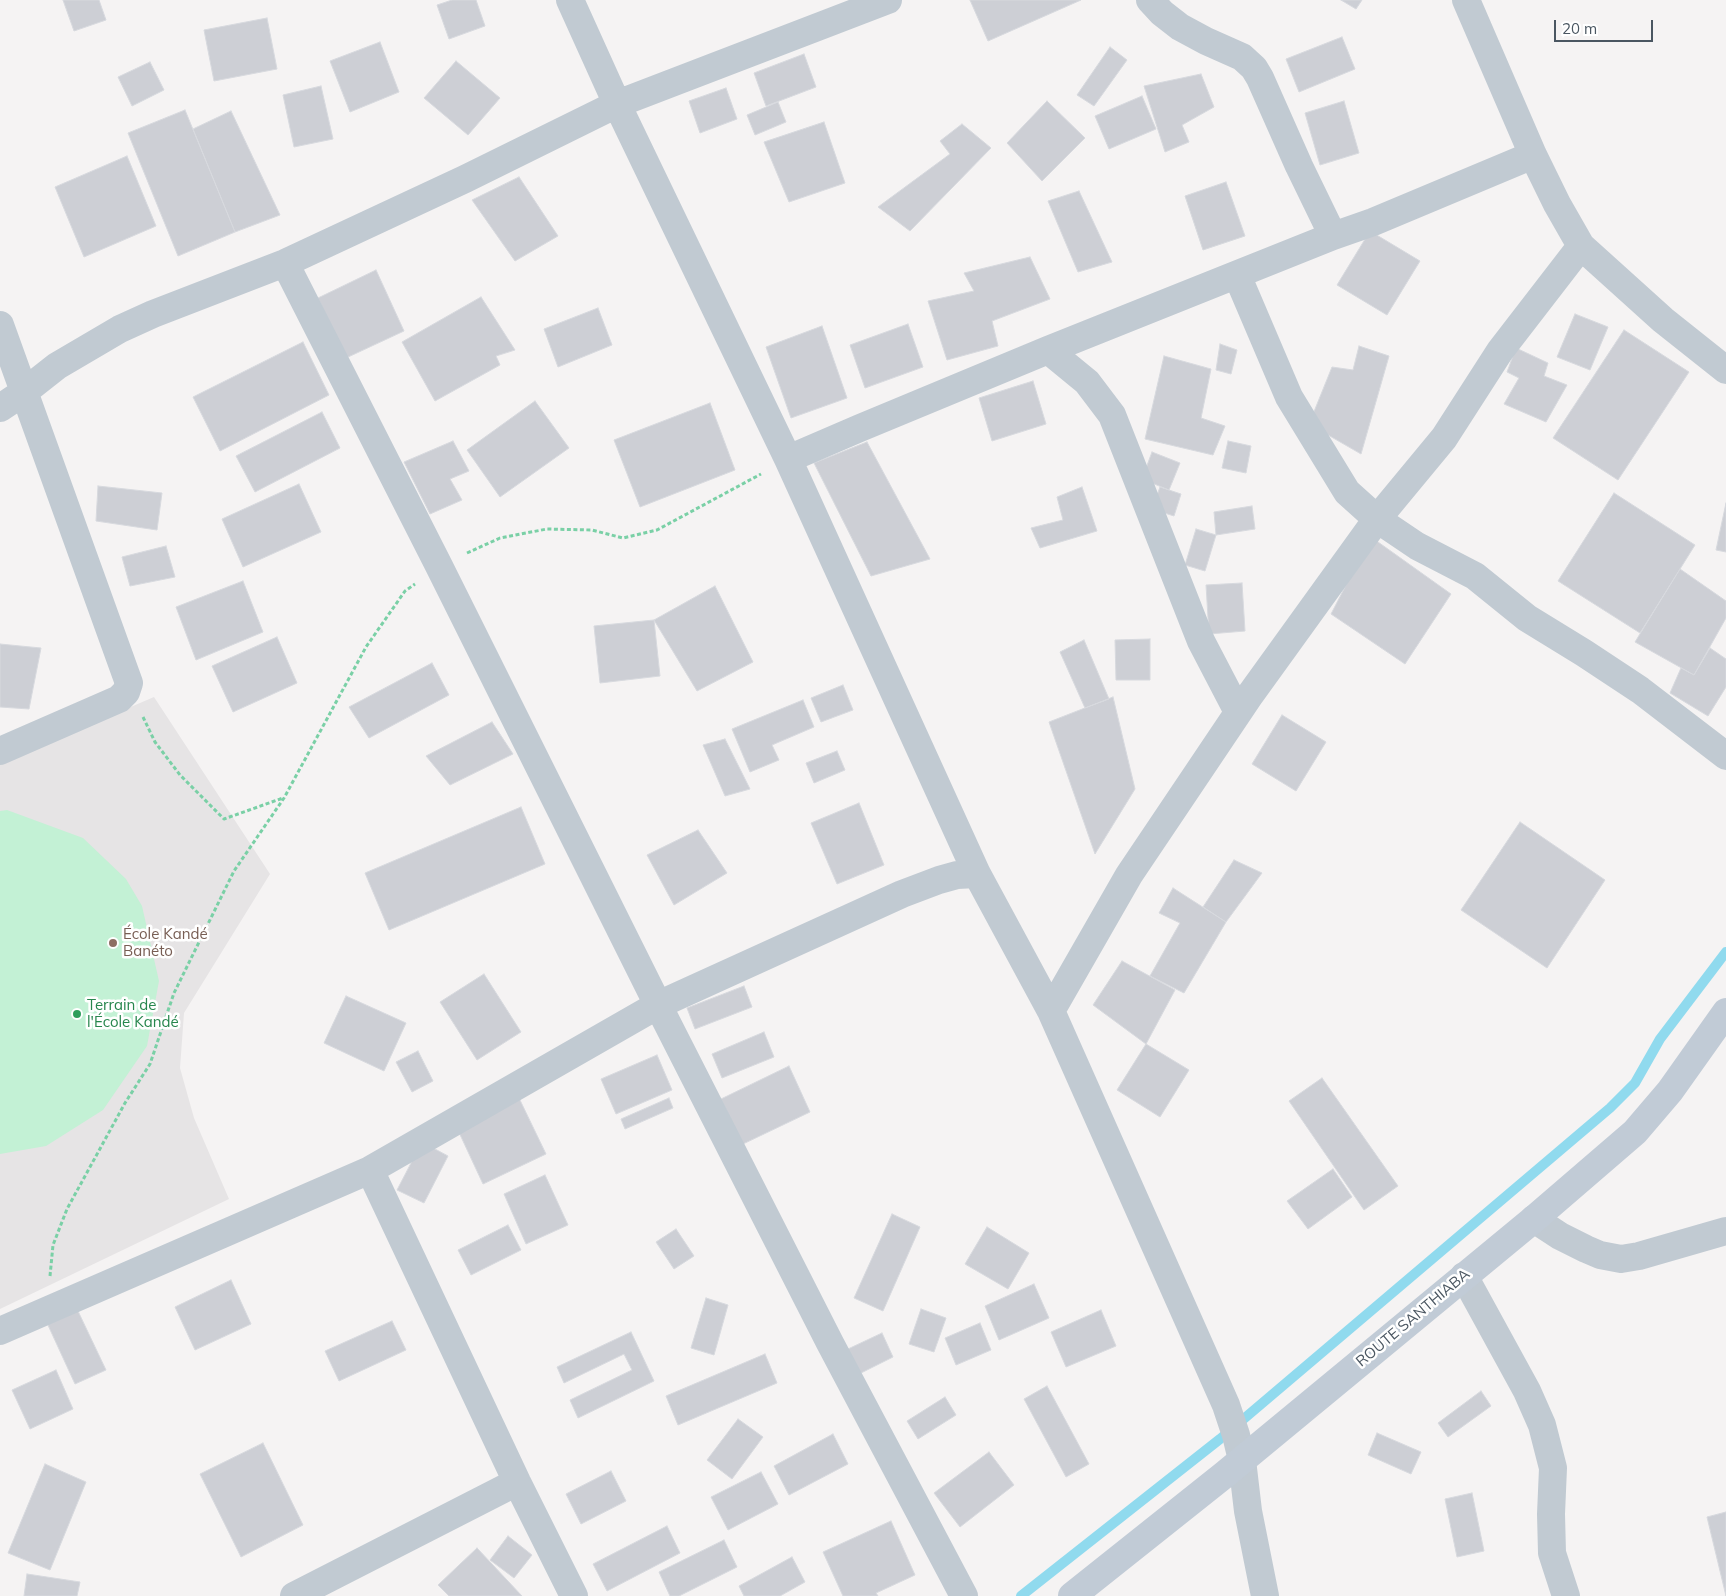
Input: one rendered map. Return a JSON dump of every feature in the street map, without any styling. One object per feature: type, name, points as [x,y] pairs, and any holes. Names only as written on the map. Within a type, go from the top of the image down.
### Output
[{"type":"street","points":[[570,0],[617,104],[788,459],[977,874],[1051,1011],[1226,1405],[1242,1460],[1248,1511],[1265,1596]]},
{"type":"street","points":[[0,408],[57,366],[120,329],[153,314],[285,263],[465,180],[617,104],[888,0]]},
{"type":"street","points":[[1150,0],[1162,13],[1180,27],[1242,57],[1254,68],[1333,236]]},
{"type":"street","points":[[1466,0],[1534,156],[1557,204],[1581,246],[1663,320],[1726,370]]},
{"type":"street","points":[[788,459],[1048,350],[1333,236],[1373,222],[1534,156]]},
{"type":"street","points":[[1051,1011],[1129,876],[1238,712],[1377,519],[1444,438],[1500,351],[1581,246]]},
{"type":"street","points":[[285,263],[439,566],[658,1006],[830,1343],[964,1596]]},
{"type":"street","points":[[1237,275],[1289,397],[1347,492],[1377,519],[1417,546],[1475,576],[1526,618],[1640,690],[1726,756]]},
{"type":"street","points":[[0,325],[128,679],[128,687],[119,699],[0,751]]},
{"type":"street","points":[[1048,350],[1087,382],[1112,415],[1201,642],[1238,712]]},
{"type":"street","points":[[0,1332],[370,1170],[658,1006],[902,894],[957,875],[977,874]]},
{"type":"street","name":"ROUTE SANTHIABA","points":[[1072,1596],[1242,1460],[1534,1219],[1635,1132],[1670,1091],[1726,1012]]},
{"type":"street","points":[[370,1170],[517,1482],[574,1596]]},
{"type":"street","points":[[1534,1219],[1560,1236],[1586,1249],[1600,1255],[1621,1259],[1639,1256],[1726,1231]]},
{"type":"street","points":[[1464,1276],[1527,1390],[1542,1426],[1553,1468],[1552,1553],[1566,1596]]},
{"type":"street","points":[[294,1596],[517,1482]]},
{"type":"path","points":[[46,1312],[54,1245],[67,1210],[125,1104],[150,1064],[174,993],[234,871],[284,798],[366,647],[405,590],[439,566],[500,538],[547,529],[592,530],[623,538],[658,530],[788,459]]},
{"type":"path","points":[[128,687],[155,742],[180,775],[224,819],[284,798]]},
{"type":"shaded area","name":"École Kandé Banéto","points":[[154,697],[270,874],[184,1013],[180,1068],[194,1118],[229,1199],[0,1309],[0,763]]},
{"type":"green space","name":"Terrain de l'École Kandé","points":[[7,810],[83,838],[126,879],[142,906],[159,981],[147,1046],[103,1110],[46,1146],[0,1154],[0,811]]},
{"type":"building","points":[[63,0],[99,0],[106,20],[74,31]]},
{"type":"building","points":[[452,0],[476,0],[485,26],[449,39],[437,5]]},
{"type":"building","points":[[970,0],[1081,0],[988,41]]},
{"type":"building","points":[[1341,0],[1362,0],[1356,9]]},
{"type":"building","points":[[267,18],[277,69],[214,81],[204,30]]},
{"type":"building","points":[[1342,37],[1355,69],[1299,92],[1286,59]]},
{"type":"building","points":[[380,42],[399,92],[350,112],[330,61]]},
{"type":"building","points":[[1110,47],[1127,60],[1094,106],[1077,95]]},
{"type":"building","points":[[804,54],[816,87],[766,106],[754,73]]},
{"type":"building","points":[[456,61],[500,98],[468,135],[424,98]]},
{"type":"building","points":[[150,62],[164,90],[132,106],[118,77]]},
{"type":"building","points":[[1201,74],[1214,107],[1182,125],[1189,142],[1165,152],[1144,86]]},
{"type":"building","points":[[321,86],[333,139],[294,147],[283,95]]},
{"type":"building","points":[[726,88],[737,119],[700,133],[689,101]]},
{"type":"building","points":[[1142,96],[1156,129],[1109,149],[1095,116]]},
{"type":"building","points":[[1047,101],[1085,138],[1042,181],[1007,143]]},
{"type":"building","points":[[1344,101],[1359,153],[1320,165],[1305,113]]},
{"type":"building","points":[[778,102],[786,122],[755,135],[747,115]]},
{"type":"building","points":[[185,110],[235,232],[178,256],[128,133]]},
{"type":"building","points":[[231,111],[280,215],[235,232],[193,129]]},
{"type":"building","points":[[824,122],[845,183],[789,202],[764,142]]},
{"type":"building","points":[[962,124],[991,148],[910,231],[878,207],[950,154],[940,141]]},
{"type":"building","points":[[127,156],[156,226],[84,257],[55,187]]},
{"type":"building","points":[[519,177],[558,236],[515,261],[472,200]]},
{"type":"building","points":[[1226,182],[1245,236],[1203,250],[1185,196]]},
{"type":"building","points":[[1079,191],[1112,262],[1078,272],[1048,201]]},
{"type":"building","points":[[1370,231],[1420,261],[1387,315],[1337,285]]},
{"type":"building","points":[[1030,257],[1050,299],[992,321],[998,346],[947,360],[928,301],[974,291],[964,273]]},
{"type":"building","points":[[376,270],[404,331],[346,358],[318,298]]},
{"type":"building","points":[[481,297],[515,350],[496,356],[500,365],[435,401],[402,342]]},
{"type":"building","points":[[598,308],[612,345],[558,367],[544,329]]},
{"type":"building","points":[[1575,314],[1608,327],[1590,370],[1557,357]]},
{"type":"building","points":[[908,324],[923,367],[865,388],[850,345]]},
{"type":"building","points":[[822,326],[847,398],[791,418],[766,347]]},
{"type":"building","points":[[1624,330],[1689,372],[1618,480],[1553,438]]},
{"type":"building","points":[[303,342],[329,395],[220,451],[193,397]]},
{"type":"building","points":[[1220,344],[1237,350],[1231,374],[1216,370]]},
{"type":"building","points":[[1359,346],[1389,356],[1361,454],[1309,424],[1332,367],[1353,370]]},
{"type":"building","points":[[1516,348],[1548,363],[1544,376],[1567,385],[1546,422],[1504,404],[1519,378],[1507,372]]},
{"type":"building","points":[[1164,356],[1211,369],[1201,418],[1225,426],[1213,455],[1145,439]]},
{"type":"building","points":[[1033,381],[1046,424],[992,441],[979,398]]},
{"type":"building","points":[[535,401],[569,448],[500,497],[467,450]]},
{"type":"building","points":[[710,403],[735,470],[640,507],[614,440]]},
{"type":"building","points":[[322,412],[340,448],[255,492],[236,456]]},
{"type":"building","points":[[453,441],[469,471],[450,479],[462,500],[430,514],[404,462]]},
{"type":"building","points":[[1228,441],[1251,446],[1246,473],[1222,468]]},
{"type":"building","points":[[867,442],[930,559],[871,576],[814,463]]},
{"type":"building","points":[[1152,452],[1180,463],[1169,490],[1142,479]]},
{"type":"building","points":[[299,484],[321,532],[243,567],[222,519]]},
{"type":"building","points":[[98,486],[162,493],[157,530],[96,521]]},
{"type":"building","points":[[1082,487],[1097,531],[1040,548],[1031,528],[1063,520],[1057,497]]},
{"type":"building","points":[[1160,487],[1181,494],[1174,516],[1152,509]]},
{"type":"building","points":[[1614,493],[1695,545],[1640,633],[1558,581]]},
{"type":"building","points":[[1726,503],[1726,552],[1716,550]]},
{"type":"building","points":[[1252,506],[1255,529],[1216,535],[1214,512]]},
{"type":"building","points":[[1196,529],[1216,535],[1205,571],[1185,565]]},
{"type":"building","points":[[1371,537],[1451,594],[1405,664],[1331,614]]},
{"type":"building","points":[[166,546],[175,577],[130,586],[122,557]]},
{"type":"building","points":[[1680,569],[1726,601],[1726,618],[1694,675],[1635,642]]},
{"type":"building","points":[[243,581],[263,632],[196,660],[176,607]]},
{"type":"building","points":[[1242,583],[1245,631],[1209,634],[1206,585]]},
{"type":"building","points":[[715,586],[753,662],[697,691],[654,620]]},
{"type":"building","points":[[654,620],[660,676],[600,683],[594,626]]},
{"type":"building","points":[[277,637],[297,683],[233,712],[212,666]]},
{"type":"building","points":[[1150,639],[1150,680],[1116,680],[1115,640]]},
{"type":"building","points":[[1084,640],[1109,699],[1085,708],[1060,652]]},
{"type":"building","points":[[0,644],[41,648],[29,709],[0,707]]},
{"type":"building","points":[[1710,648],[1726,659],[1726,687],[1708,716],[1670,693],[1681,668],[1694,675]]},
{"type":"building","points":[[432,663],[449,695],[369,738],[349,707]]},
{"type":"building","points":[[843,685],[853,710],[821,722],[811,698]]},
{"type":"building","points":[[1113,697],[1135,789],[1095,854],[1049,722]]},
{"type":"building","points":[[803,700],[814,727],[772,745],[779,760],[750,772],[732,729]]},
{"type":"building","points":[[1282,715],[1326,742],[1296,791],[1252,764]]},
{"type":"building","points":[[492,722],[513,754],[450,785],[426,756]]},
{"type":"building","points":[[725,739],[750,789],[725,796],[703,745]]},
{"type":"building","points":[[837,751],[845,770],[814,783],[806,763]]},
{"type":"building","points":[[859,803],[884,865],[837,884],[811,823]]},
{"type":"building","points":[[521,807],[545,864],[389,930],[365,873]]},
{"type":"building","points":[[1520,822],[1605,880],[1547,968],[1461,910]]},
{"type":"building","points":[[698,830],[727,873],[674,905],[647,855]]},
{"type":"building","points":[[1234,860],[1262,873],[1226,922],[1203,907]]},
{"type":"building","points":[[1173,888],[1226,922],[1184,993],[1150,976],[1180,923],[1159,913]]},
{"type":"building","points":[[1122,961],[1175,990],[1146,1044],[1093,1005]]},
{"type":"building","points":[[484,974],[521,1032],[477,1060],[440,1002]]},
{"type":"building","points":[[744,986],[752,1007],[695,1029],[687,1008]]},
{"type":"building","points":[[346,996],[406,1023],[384,1071],[324,1043]]},
{"type":"building","points":[[764,1032],[774,1057],[722,1078],[712,1054]]},
{"type":"building","points":[[1146,1044],[1189,1070],[1160,1117],[1117,1090]]},
{"type":"building","points":[[418,1051],[433,1081],[412,1092],[396,1062]]},
{"type":"building","points":[[657,1055],[672,1090],[616,1114],[601,1079]]},
{"type":"building","points":[[789,1066],[810,1112],[743,1144],[721,1099]]},
{"type":"building","points":[[1322,1078],[1398,1186],[1364,1210],[1289,1101]]},
{"type":"building","points":[[518,1096],[546,1154],[483,1184],[456,1126]]},
{"type":"building","points":[[669,1098],[673,1108],[625,1129],[621,1119]]},
{"type":"building","points":[[422,1142],[448,1156],[424,1203],[397,1190]]},
{"type":"building","points":[[1333,1169],[1352,1197],[1308,1229],[1287,1201]]},
{"type":"building","points":[[545,1175],[568,1225],[526,1244],[504,1194]]},
{"type":"building","points":[[892,1214],[920,1227],[883,1311],[854,1298]]},
{"type":"building","points":[[508,1225],[521,1250],[471,1275],[458,1250]]},
{"type":"building","points":[[987,1227],[1029,1253],[1008,1289],[965,1264]]},
{"type":"building","points":[[676,1229],[694,1256],[674,1269],[656,1242]]},
{"type":"building","points":[[231,1280],[251,1324],[195,1350],[175,1307]]},
{"type":"building","points":[[1034,1284],[1049,1318],[999,1340],[985,1306]]},
{"type":"building","points":[[706,1298],[728,1305],[714,1355],[691,1348]]},
{"type":"building","points":[[77,1309],[106,1370],[75,1384],[47,1323]]},
{"type":"building","points":[[921,1309],[946,1318],[934,1352],[909,1344]]},
{"type":"building","points":[[1101,1310],[1116,1346],[1066,1367],[1051,1332]]},
{"type":"building","points":[[392,1321],[406,1350],[339,1381],[325,1351]]},
{"type":"building","points":[[980,1323],[991,1350],[956,1365],[945,1338]]},
{"type":"building","points":[[631,1332],[654,1381],[578,1418],[570,1400],[632,1370],[624,1354],[564,1383],[557,1367]]},
{"type":"building","points":[[882,1333],[893,1357],[859,1374],[848,1349]]},
{"type":"building","points":[[765,1354],[777,1383],[678,1425],[666,1396]]},
{"type":"building","points":[[56,1370],[73,1409],[30,1429],[12,1390]]},
{"type":"building","points":[[1047,1386],[1089,1464],[1066,1477],[1024,1399]]},
{"type":"building","points":[[1481,1391],[1491,1406],[1448,1437],[1438,1423]]},
{"type":"building","points":[[945,1397],[956,1415],[918,1439],[907,1421]]},
{"type":"building","points":[[738,1419],[763,1437],[732,1479],[707,1460]]},
{"type":"building","points":[[1377,1433],[1421,1452],[1411,1474],[1368,1455]]},
{"type":"building","points":[[833,1434],[848,1464],[789,1495],[774,1466]]},
{"type":"building","points":[[263,1443],[303,1525],[241,1557],[200,1474]]},
{"type":"building","points":[[989,1452],[1014,1485],[960,1527],[934,1493]]},
{"type":"building","points":[[45,1464],[86,1482],[50,1570],[8,1553]]},
{"type":"building","points":[[611,1471],[626,1501],[581,1524],[566,1494]]},
{"type":"building","points":[[761,1472],[778,1504],[728,1530],[711,1497]]},
{"type":"building","points":[[1472,1493],[1484,1551],[1457,1557],[1445,1499]]},
{"type":"building","points":[[1726,1512],[1726,1596],[1707,1517]]},
{"type":"building","points":[[891,1521],[915,1575],[876,1593],[878,1596],[843,1596],[823,1552]]},
{"type":"building","points":[[667,1526],[680,1553],[607,1591],[593,1564]]},
{"type":"building","points":[[508,1536],[532,1555],[514,1578],[490,1560]]},
{"type":"building","points":[[724,1540],[737,1567],[679,1596],[670,1596],[659,1572]]},
{"type":"building","points":[[477,1548],[522,1596],[449,1596],[438,1585]]},
{"type":"building","points":[[792,1557],[805,1582],[780,1596],[744,1596],[739,1586]]},
{"type":"building","points":[[27,1574],[80,1582],[77,1596],[24,1596]]},
{"type":"waterway","points":[[1021,1596],[1220,1439],[1610,1108],[1635,1083],[1660,1039],[1726,952]]},
{"type":"place","name":"École Kandé Banéto","points":[[113,943]]},
{"type":"place","name":"Terrain de l'École Kandé","points":[[77,1014]]}]
